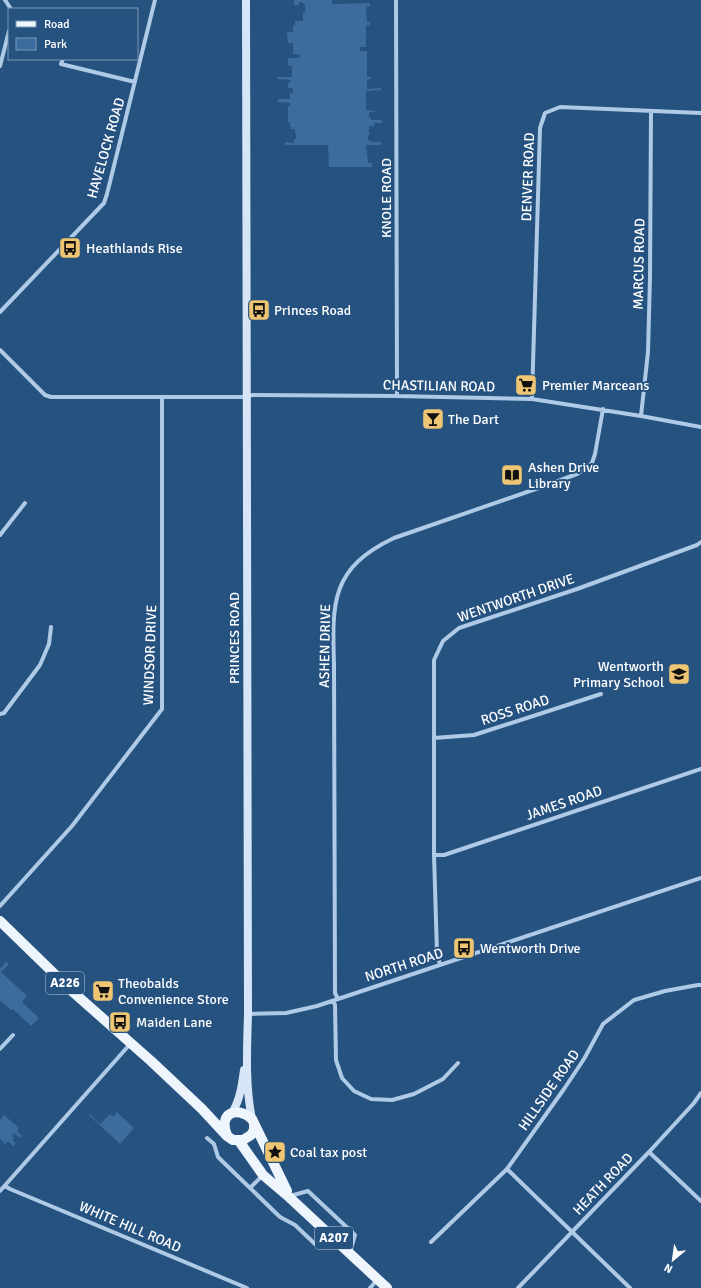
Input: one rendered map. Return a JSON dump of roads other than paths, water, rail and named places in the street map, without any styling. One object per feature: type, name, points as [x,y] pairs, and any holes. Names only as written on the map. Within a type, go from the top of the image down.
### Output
[{"type":"main road","name":"PRINCES ROAD","points":[[230,1115],[237,1106],[240,1095],[246,1059],[248,1014],[246,0]]},
{"type":"main road","name":"A226","points":[[0,921],[73,992],[132,1043],[202,1109],[227,1136]]},
{"type":"main road","name":"PRINCES ROAD","points":[[246,1059],[253,1123]]},
{"type":"main road","name":"A226","points":[[202,1109],[221,1116],[230,1115]]},
{"type":"main road","points":[[240,1112],[245,1113],[253,1123],[253,1132],[248,1138],[239,1141],[233,1140],[227,1136],[224,1128],[224,1122],[230,1115],[240,1112]]},
{"type":"main road","name":"A207","points":[[253,1123],[289,1197]]},
{"type":"main road","name":"A207","points":[[239,1141],[263,1175],[350,1252],[387,1288]]},
{"type":"street","name":"HAVELOCK ROAD","points":[[0,312],[104,203],[155,0]]},
{"type":"street","name":"KNOLE ROAD","points":[[396,0],[397,396]]},
{"type":"street","points":[[0,66],[8,35]]},
{"type":"street","points":[[63,60],[61,64],[135,82]]},
{"type":"street","name":"DENVER ROAD","points":[[532,399],[540,128],[545,113],[560,107],[701,112]]},
{"type":"street","name":"MARCUS ROAD","points":[[641,416],[648,352],[651,111]]},
{"type":"street","points":[[0,350],[46,395],[51,397],[247,396]]},
{"type":"street","name":"WINDSOR DRIVE","points":[[0,906],[72,826],[162,709],[162,396]]},
{"type":"street","name":"CHASTILIAN ROAD","points":[[247,396],[397,396],[532,399],[603,409],[701,427]]},
{"type":"street","name":"ASHEN DRIVE","points":[[458,1063],[443,1079],[414,1094],[392,1100],[371,1099],[354,1091],[342,1078],[336,1060],[333,626],[336,599],[350,570],[378,545],[394,538],[550,484],[577,474],[585,469],[592,463],[595,454],[603,409]]},
{"type":"street","points":[[0,535],[24,503]]},
{"type":"street","name":"WENTWORTH DRIVE","points":[[440,965],[437,952],[434,855],[434,660],[443,641],[459,628],[577,589],[697,545],[701,542]]},
{"type":"street","points":[[0,714],[4,713],[40,665],[49,644],[51,627]]},
{"type":"street","name":"ROSS ROAD","points":[[434,738],[474,735],[601,694]]},
{"type":"street","name":"JAMES ROAD","points":[[434,855],[444,855],[701,769]]},
{"type":"street","name":"NORTH ROAD","points":[[248,1014],[296,1012],[701,878]]},
{"type":"street","name":"HILLSIDE ROAD","points":[[432,1242],[507,1169],[584,1059],[603,1024],[634,1000],[665,991],[701,985]]},
{"type":"street","points":[[0,1049],[13,1035]]},
{"type":"street","points":[[0,1191],[132,1043]]},
{"type":"street","name":"HEATH ROAD","points":[[518,1288],[649,1152],[694,1103],[701,1093]]},
{"type":"street","points":[[207,1138],[214,1144],[218,1157],[280,1217],[294,1225],[315,1244],[327,1242],[332,1236]]},
{"type":"street","points":[[649,1152],[701,1201]]},
{"type":"street","points":[[507,1169],[630,1288]]},
{"type":"street","points":[[250,1188],[263,1175]]},
{"type":"street","name":"WHITE HILL ROAD","points":[[5,1186],[247,1288]]},
{"type":"street","points":[[289,1197],[308,1191],[355,1235],[350,1252]]},
{"type":"street","points":[[370,1288],[378,1280]]},
{"type":"place","name":"Heathlands Rise","points":[[70,248]]},
{"type":"place","name":"Princes Road","points":[[259,310]]},
{"type":"place","name":"Premier Marceans","points":[[526,385]]},
{"type":"place","name":"The Dart","points":[[433,419]]},
{"type":"place","name":"Ashen Drive Library","points":[[512,475]]},
{"type":"place","name":"Wentworth Primary School","points":[[679,674]]},
{"type":"place","name":"Wentworth Drive","points":[[464,948]]},
{"type":"place","name":"Theobalds Convenience Store","points":[[103,991]]},
{"type":"place","name":"Maiden Lane","points":[[120,1022]]},
{"type":"place","name":"Coal tax post","points":[[275,1152]]}]
